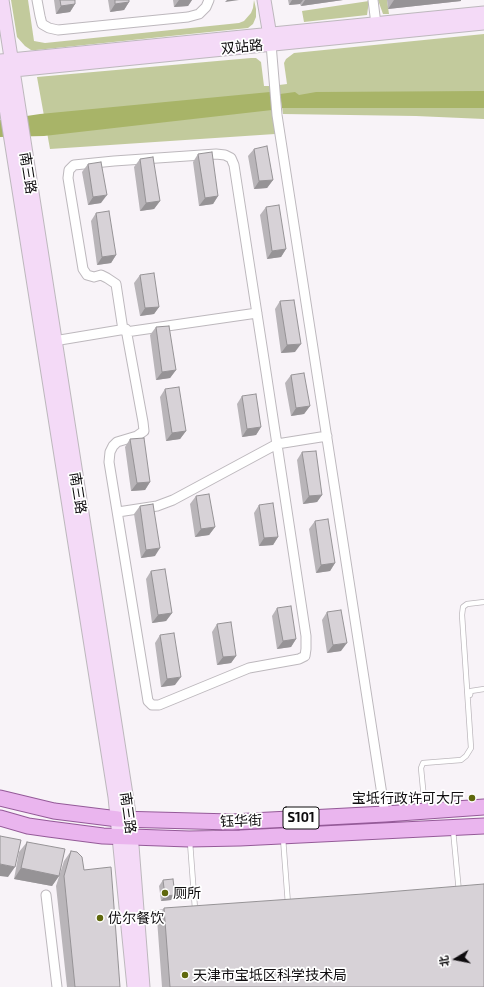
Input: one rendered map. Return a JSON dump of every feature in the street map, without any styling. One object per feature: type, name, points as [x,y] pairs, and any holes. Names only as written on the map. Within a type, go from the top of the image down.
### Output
[{"type":"main road","name":"钰华街","points":[[0,798],[54,811],[124,819],[232,822],[484,807]]},
{"type":"main road","name":"钰华街","points":[[0,818],[28,826],[126,838],[189,840],[484,826]]},
{"type":"street","name":"南三路","points":[[2,0],[4,68],[3,110],[124,819]]},
{"type":"street","points":[[37,0],[42,24],[49,28],[58,30],[188,17],[199,14],[206,7],[209,0]]},
{"type":"street","points":[[264,0],[270,39],[277,115],[386,814]]},
{"type":"street","points":[[373,0],[376,24]]},
{"type":"street","name":"双站路","points":[[4,68],[270,39],[376,24],[484,13]]},
{"type":"street","name":"双站路","points":[[270,39],[484,23]]},
{"type":"street","name":"南三路","points":[[4,68],[54,341],[124,819],[137,915],[143,987]]},
{"type":"street","points":[[216,154],[225,155],[230,158],[234,165],[257,312],[306,636],[305,656],[299,659],[249,668],[159,705],[152,706],[148,700],[109,462],[110,452],[113,446],[117,442],[137,436],[144,431],[143,422],[116,284],[101,275],[94,277],[87,275],[83,269],[68,178],[69,170],[74,165],[216,154]]},
{"type":"street","points":[[54,341],[257,312]]},
{"type":"street","points":[[118,512],[157,506],[167,502],[277,444],[327,436]]},
{"type":"street","name":"南三路","points":[[126,838],[134,987]]},
{"type":"street","points":[[46,895],[57,987]]},
{"type":"lane","points":[[425,810],[421,768],[423,763],[461,760],[466,756],[471,748],[462,615],[463,607],[467,604],[484,602]]},
{"type":"lane","points":[[468,698],[471,691],[484,689]]},
{"type":"lane","points":[[453,828],[459,895]]},
{"type":"lane","points":[[283,836],[288,908]]},
{"type":"lane","points":[[188,910],[195,909],[189,840]]},
{"type":"lane","points":[[137,915],[174,911]]},
{"type":"shaded area","points":[[11,0],[28,0],[34,41],[45,43],[239,23],[244,21],[251,13],[254,0],[256,17],[253,24],[248,28],[31,50],[17,37]]},
{"type":"shaded area","points":[[378,0],[387,0],[389,14],[383,14]]},
{"type":"shaded area","points":[[369,1],[367,15],[304,22],[302,11]]},
{"type":"shaded area","points":[[484,34],[484,119],[416,116],[283,114],[279,85],[287,84],[284,63],[286,59],[294,53]]},
{"type":"shaded area","points":[[256,58],[261,62],[264,86],[270,86],[275,134],[50,149],[37,77]]},
{"type":"shaded area","points":[[484,91],[484,108],[282,108],[280,94],[295,92],[299,95],[316,92]]},
{"type":"shaded area","points":[[270,92],[272,110],[44,136],[0,137],[0,120],[40,114]]},
{"type":"building","points":[[60,0],[75,0],[75,4],[61,6]]},
{"type":"building","points":[[115,0],[129,0],[129,2],[115,4]]},
{"type":"building","points":[[267,146],[273,180],[259,181],[254,149]]},
{"type":"building","points":[[212,152],[218,196],[205,198],[198,154]]},
{"type":"building","points":[[153,157],[160,201],[146,203],[140,159]]},
{"type":"building","points":[[101,162],[107,195],[93,197],[88,164]]},
{"type":"building","points":[[279,205],[286,249],[272,251],[266,207]]},
{"type":"building","points":[[109,211],[116,255],[102,257],[96,213]]},
{"type":"building","points":[[154,273],[159,307],[145,308],[140,275]]},
{"type":"building","points":[[294,300],[301,344],[287,345],[280,301]]},
{"type":"building","points":[[169,326],[176,370],[162,372],[156,327]]},
{"type":"building","points":[[304,373],[310,406],[296,408],[291,375]]},
{"type":"building","points":[[179,387],[186,431],[172,433],[165,389]]},
{"type":"building","points":[[256,394],[261,427],[247,429],[242,396]]},
{"type":"building","points":[[144,438],[150,482],[137,483],[130,439]]},
{"type":"building","points":[[316,451],[322,495],[309,496],[302,452]]},
{"type":"building","points":[[209,494],[215,527],[201,529],[196,496]]},
{"type":"building","points":[[273,503],[278,537],[264,538],[259,505]]},
{"type":"building","points":[[153,504],[160,548],[146,550],[140,506]]},
{"type":"building","points":[[328,519],[335,563],[321,565],[315,521]]},
{"type":"building","points":[[165,569],[172,613],[158,615],[151,571]]},
{"type":"building","points":[[291,606],[296,639],[283,641],[277,608]]},
{"type":"building","points":[[341,610],[347,643],[333,645],[327,612]]},
{"type":"building","points":[[231,622],[236,656],[223,657],[217,624]]},
{"type":"building","points":[[174,633],[181,677],[167,679],[160,635]]},
{"type":"building","points":[[0,836],[21,840],[15,867],[0,864]]},
{"type":"building","points":[[27,842],[65,849],[59,876],[21,868]]},
{"type":"building","points":[[71,851],[77,852],[82,857],[84,870],[111,867],[120,987],[75,987],[64,876]]},
{"type":"building","points":[[173,879],[175,895],[165,896],[163,880]]},
{"type":"building","points":[[484,884],[484,987],[170,987],[164,908]]},
{"type":"place","name":"宝坻行政许可大厅","points":[[472,798]]},
{"type":"place","name":"厕所","points":[[165,893]]},
{"type":"place","name":"优尔餐饮","points":[[100,918]]},
{"type":"place","name":"天津市宝坻区科学技术局","points":[[185,975]]}]
